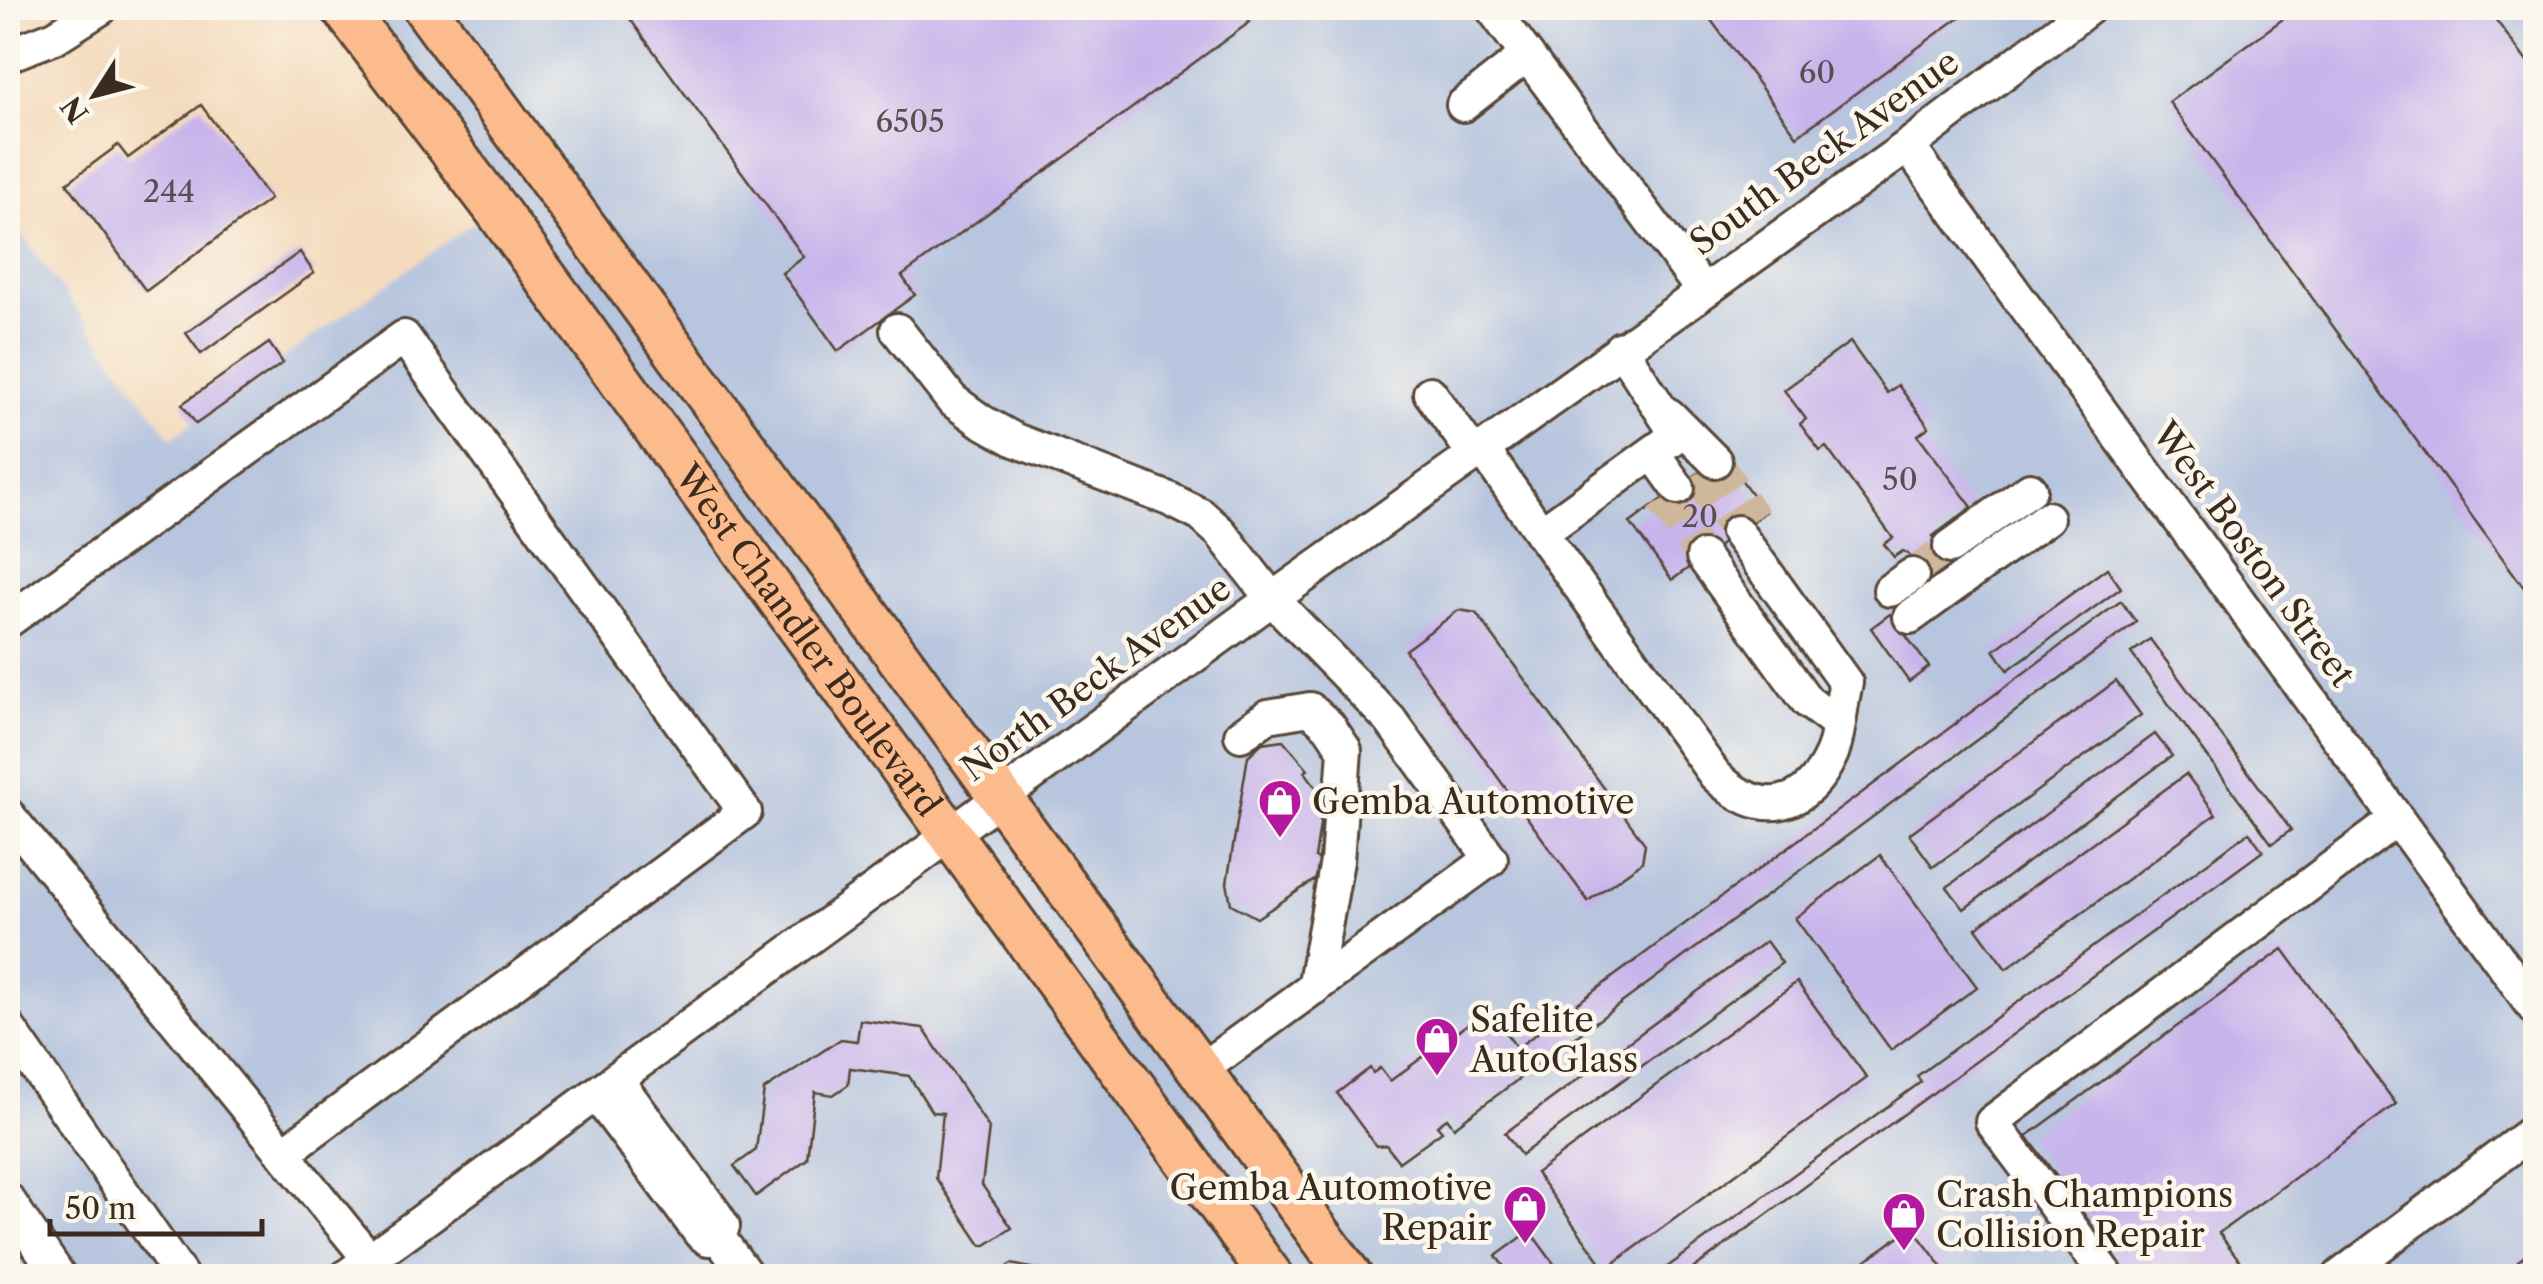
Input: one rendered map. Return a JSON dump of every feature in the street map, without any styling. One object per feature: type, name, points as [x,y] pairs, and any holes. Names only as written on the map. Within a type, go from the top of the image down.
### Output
[{"type":"main road","name":"West Chandler Boulevard","points":[[343,8],[1271,1276]]},
{"type":"main road","name":"West Chandler Boulevard","points":[[425,8],[1350,1276]]},
{"type":"street","points":[[8,55],[55,37],[101,8]]},
{"type":"street","points":[[1492,8],[1702,290]]},
{"type":"street","name":"South Beck Avenue","points":[[1702,290],[1908,146],[2089,8]]},
{"type":"street","points":[[1462,105],[1527,54]]},
{"type":"street","name":"West Boston Street","points":[[1908,146],[2536,1010]]},
{"type":"street","name":"North Beck Avenue","points":[[358,1268],[1272,599],[1702,290]]},
{"type":"street","points":[[897,330],[952,400],[982,421],[1015,440],[1201,515],[1220,532],[1272,599],[1390,720],[1491,858],[1199,1071]]},
{"type":"street","points":[[8,621],[404,337],[745,812],[285,1152]]},
{"type":"street","points":[[1621,348],[1656,442],[1688,481],[1656,442]]},
{"type":"street","points":[[1430,394],[1540,532],[1581,595],[1728,789],[1758,802],[1781,803],[1801,796],[1818,780],[1834,748],[1846,683],[1729,539],[1808,702],[1836,723]]},
{"type":"street","points":[[1540,532],[1656,442]]},
{"type":"street","points":[[1906,594],[2039,503],[1954,553]]},
{"type":"street","points":[[1240,735],[1268,716],[1310,709],[1330,726],[1345,750],[1337,861],[1314,988]]},
{"type":"street","points":[[8,814],[285,1152],[358,1268]]},
{"type":"street","points":[[2108,1276],[1992,1122],[2397,819]]},
{"type":"street","points":[[8,1027],[182,1276]]},
{"type":"street","points":[[606,1087],[716,1215],[723,1226],[718,1238],[747,1276]]},
{"type":"street","points":[[2340,1276],[2536,1130]]},
{"type":"street","points":[[8,1200],[59,1276]]},
{"type":"shaded area","points":[[346,8],[2535,8],[2535,1276],[8,1276],[8,216],[171,438],[494,208]]},
{"type":"building","points":[[622,8],[1240,8],[1250,22],[902,276],[915,295],[838,351],[782,273],[804,257]]},
{"type":"building","points":[[1702,8],[1972,8],[1797,136]]},
{"type":"building","points":[[2298,8],[2487,8],[2536,74],[2536,604],[2169,102]]},
{"type":"building","points":[[201,105],[270,199],[146,291],[67,183],[118,145],[128,158]]},
{"type":"building","points":[[300,252],[314,273],[201,354],[186,333]]},
{"type":"building","points":[[1850,342],[1887,393],[1898,385],[1929,427],[1918,435],[1972,507],[1933,536],[1958,570],[1934,588],[1908,554],[1903,551],[1894,557],[1884,544],[1893,538],[1826,447],[1820,451],[1800,424],[1806,419],[1784,390]]},
{"type":"building","points":[[269,343],[283,363],[196,424],[182,404]]},
{"type":"building","points":[[1723,455],[1765,512],[1672,580],[1630,523]]},
{"type":"building","points":[[2107,568],[2121,588],[2008,670],[1994,650]]},
{"type":"building","points":[[2121,601],[2136,622],[1454,1127],[1447,1118],[1437,1125],[1442,1131],[1399,1162],[1386,1145],[1376,1146],[1337,1093],[1370,1068],[1373,1073],[1380,1068],[1390,1081],[1488,1009],[1517,1048]]},
{"type":"building","points":[[1459,610],[1476,613],[1645,844],[1642,862],[1588,901],[1405,650]]},
{"type":"building","points":[[1890,614],[1929,667],[1909,682],[1871,628]]},
{"type":"building","points":[[2150,639],[2291,830],[2272,844],[2131,653]]},
{"type":"building","points":[[2116,681],[2141,715],[1933,867],[1909,834]]},
{"type":"building","points":[[2155,734],[2172,756],[1964,909],[1947,887]]},
{"type":"building","points":[[1283,740],[1308,769],[1305,772],[1324,798],[1315,858],[1321,861],[1322,875],[1257,918],[1231,904],[1227,883],[1248,756],[1262,743]]},
{"type":"building","points":[[2186,774],[2216,814],[2006,969],[1976,928]]},
{"type":"building","points":[[2249,832],[2263,851],[1683,1276],[1655,1276],[1921,1082],[1917,1076]]},
{"type":"building","points":[[1880,855],[1977,987],[1891,1050],[1795,918]]},
{"type":"building","points":[[1766,941],[1782,963],[1521,1155],[1505,1133]]},
{"type":"building","points":[[2283,949],[2396,1104],[2219,1233],[2251,1276],[2129,1276],[2027,1136]]},
{"type":"building","points":[[1797,982],[1867,1078],[1606,1269],[1536,1173]]},
{"type":"building","points":[[860,1020],[923,1028],[989,1128],[982,1185],[1012,1228],[986,1245],[981,1245],[936,1178],[943,1113],[932,1112],[909,1076],[850,1068],[848,1085],[833,1095],[815,1092],[807,1159],[756,1196],[734,1166],[756,1150],[764,1090],[841,1039],[857,1041]]},
{"type":"building","name":"Crash Champions Collision Repair","points":[[1912,1227],[1949,1276],[1844,1276]]},
{"type":"building","name":"Gemba Automotive Repair","points":[[1530,1231],[1563,1276],[1511,1276],[1496,1256]]},
{"type":"building","points":[[2536,1248],[2536,1276],[2522,1276],[2527,1273],[2518,1261]]},
{"type":"building","points":[[1011,1264],[1066,1275],[994,1276]]},
{"type":"tunnel","points":[[1715,461],[1755,519]]},
{"type":"tunnel","points":[[1695,475],[1737,532]]},
{"type":"tunnel","points":[[1662,500],[1703,557]]},
{"type":"tunnel","points":[[1912,575],[1950,547]]},
{"type":"place","name":"Gemba Automotive","points":[[1280,839]]},
{"type":"place","name":"Safelite AutoGlass","points":[[1437,1077]]},
{"type":"place","name":"Gemba Automotive Repair","points":[[1525,1245]]},
{"type":"place","name":"Crash Champions Collision Repair","points":[[1904,1252]]}]
